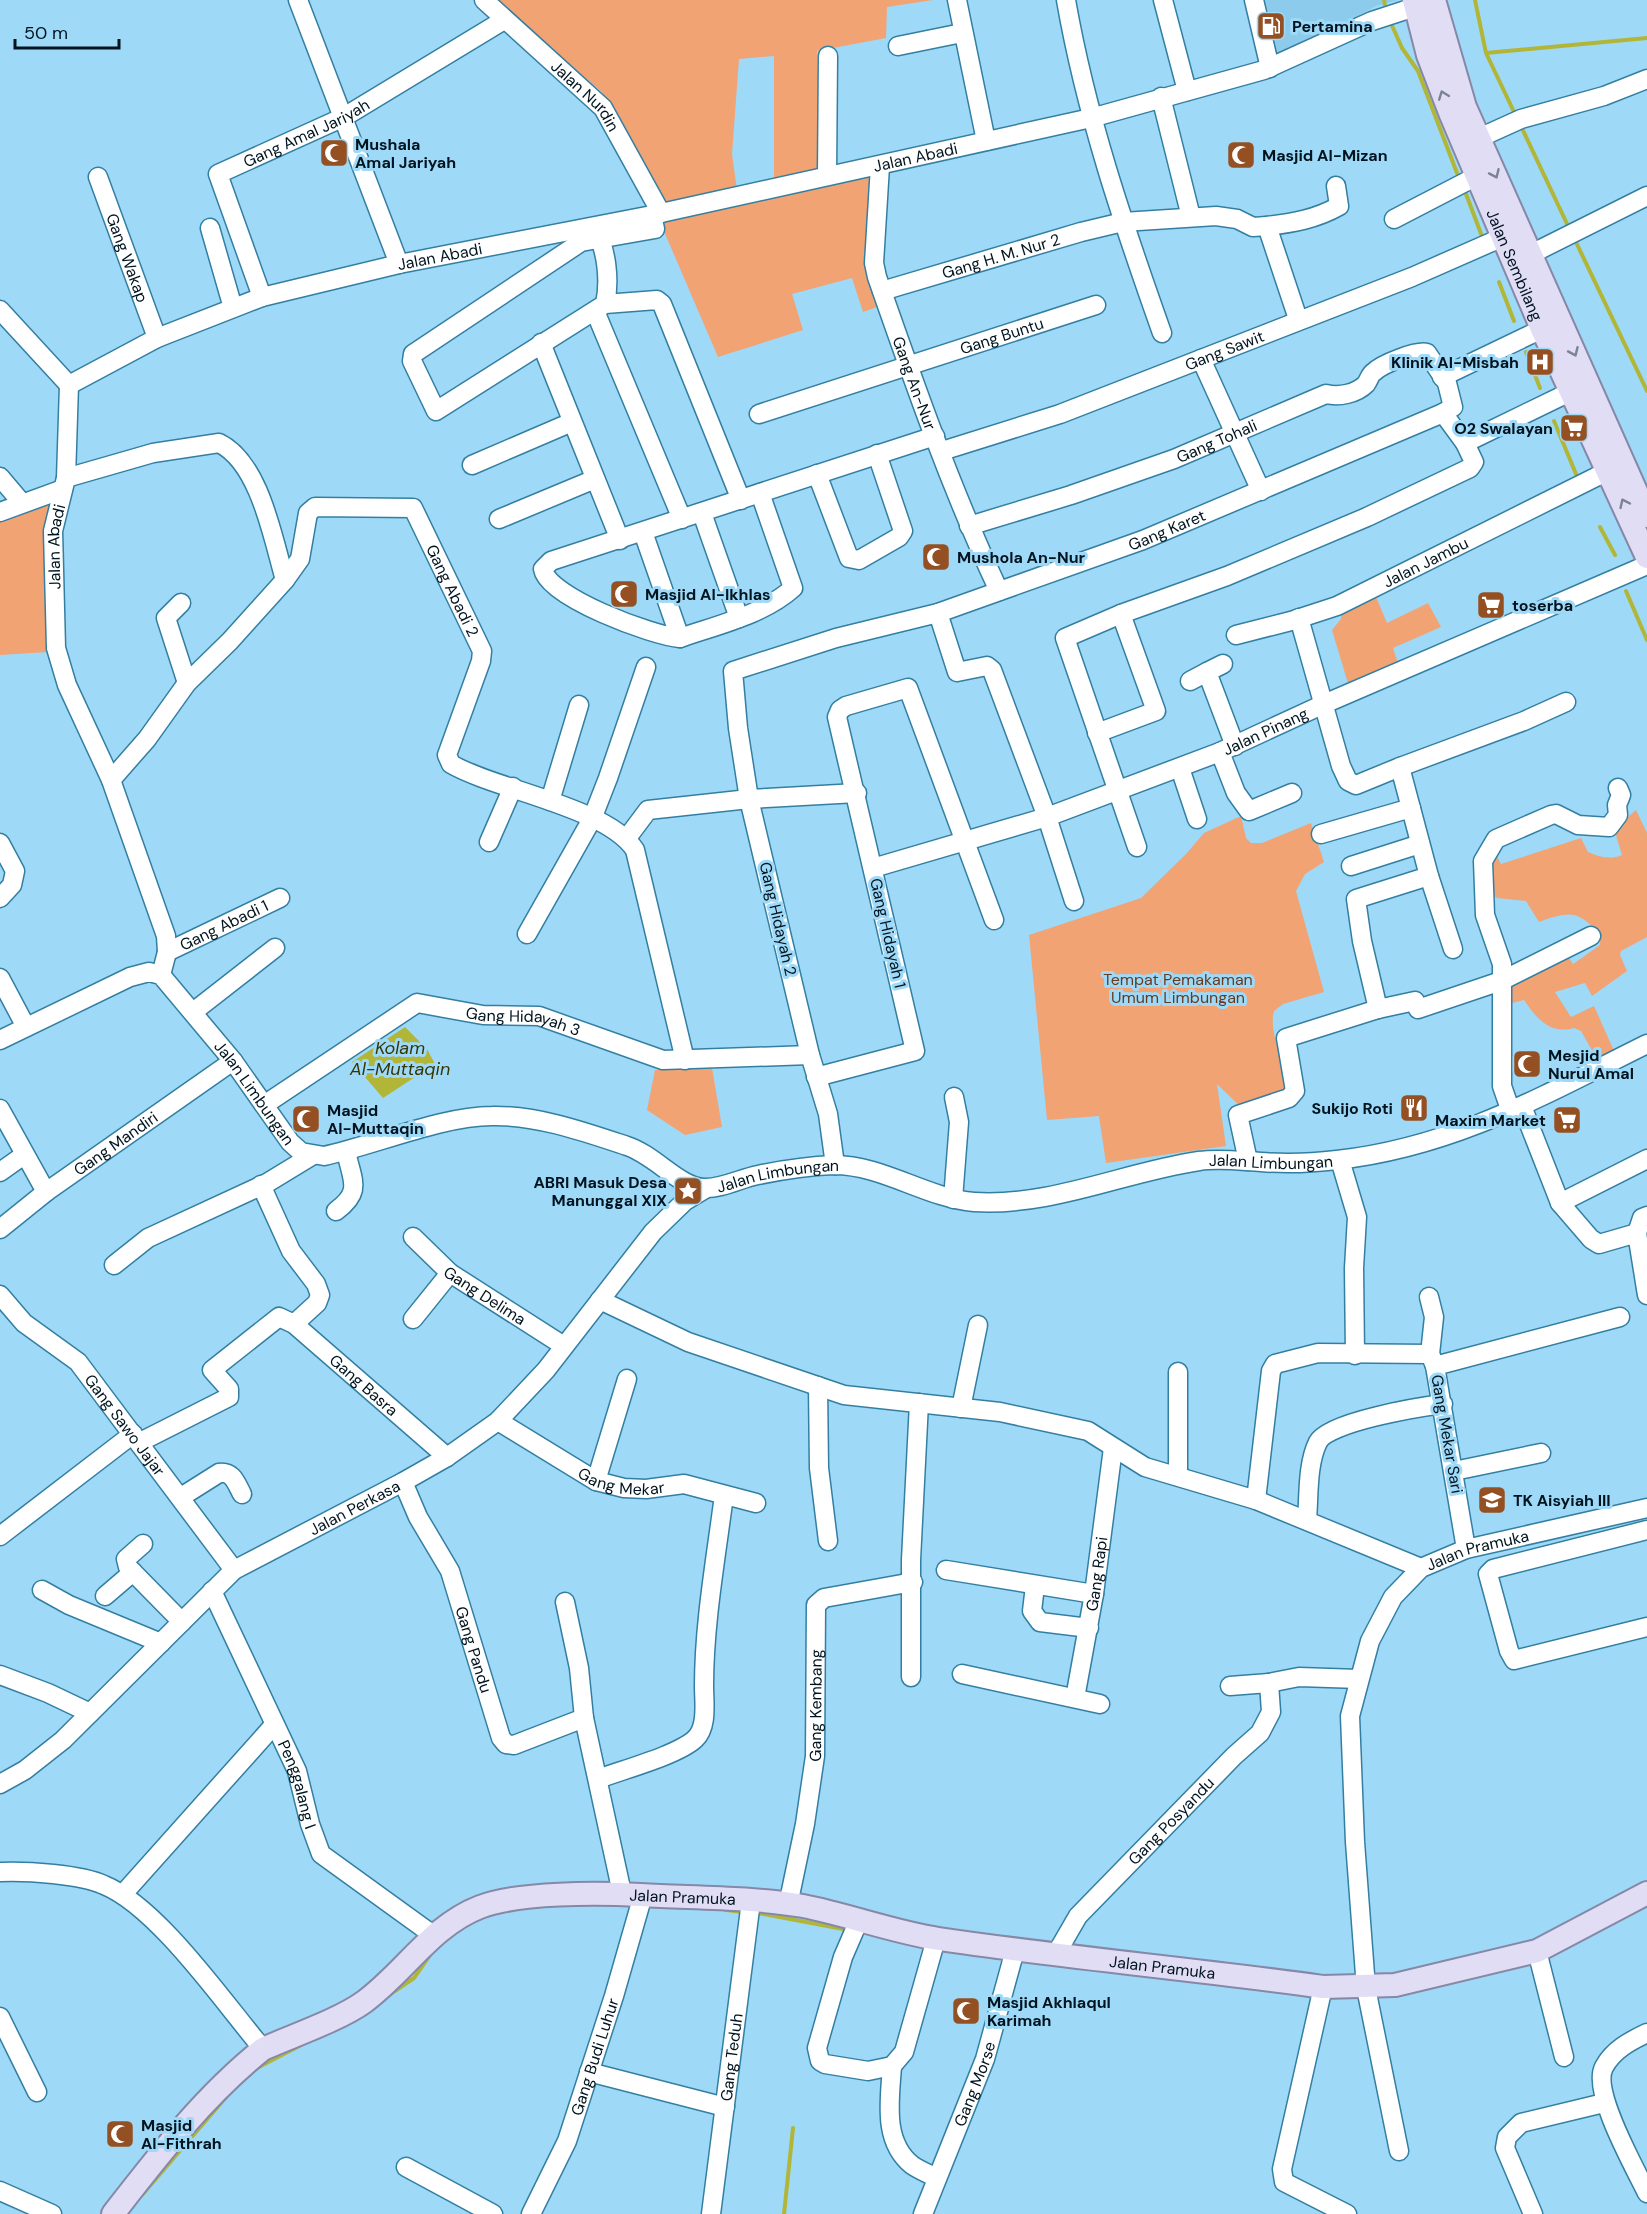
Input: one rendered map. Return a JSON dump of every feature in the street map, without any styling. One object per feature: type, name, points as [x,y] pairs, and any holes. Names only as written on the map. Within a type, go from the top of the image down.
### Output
[{"type":"main road","name":"Jalan Sembilang","points":[[1416,5],[1465,107],[1647,516]]},
{"type":"main road","name":"Jalan Sembilang","points":[[1416,5],[1428,55],[1477,176],[1542,329],[1647,557]]},
{"type":"main road","name":"Jalan Pramuka","points":[[113,2214],[197,2111],[263,2049],[362,2004],[402,1970],[433,1935],[451,1921],[483,1905],[540,1896],[704,1895],[788,1905],[936,1938],[1015,1950],[1323,1987],[1366,1988],[1395,1985],[1537,1951],[1647,1893]]},
{"type":"street","points":[[298,0],[345,117],[399,264]]},
{"type":"street","name":"Jalan Nurdin","points":[[484,0],[603,108],[656,219]]},
{"type":"street","points":[[957,0],[986,141]]},
{"type":"street","points":[[1066,0],[1091,118],[1123,222],[1162,333]]},
{"type":"street","points":[[1163,0],[1187,91]]},
{"type":"street","points":[[1254,0],[1270,68]]},
{"type":"street","name":"Jalan Abadi","points":[[162,975],[167,952],[166,936],[111,780],[67,685],[56,648],[53,531],[64,484],[69,385],[156,338],[262,297],[399,264],[596,232],[827,175],[880,166],[1091,118],[1270,68],[1372,21],[1416,5]]},
{"type":"street","name":"Gang Amal Jariyah","points":[[262,297],[218,174],[345,117],[504,20]]},
{"type":"street","points":[[897,46],[962,33]]},
{"type":"street","points":[[827,175],[828,56]]},
{"type":"street","points":[[1479,138],[1515,122],[1604,96],[1647,79]]},
{"type":"street","points":[[1161,97],[1191,217]]},
{"type":"street","name":"Gang An-Nur","points":[[880,166],[874,264],[908,367],[969,526],[999,591]]},
{"type":"street","points":[[1394,219],[1477,176]]},
{"type":"street","name":"Gang Wakap","points":[[98,177],[156,338]]},
{"type":"street","name":"Gang H. M. Nur 2","points":[[882,291],[1081,232],[1123,222],[1216,216],[1237,219],[1253,227],[1298,223],[1326,214],[1339,206],[1336,186]]},
{"type":"street","points":[[1531,254],[1647,196]]},
{"type":"street","points":[[1267,226],[1298,319]]},
{"type":"street","points":[[210,228],[233,308]]},
{"type":"street","points":[[682,519],[600,307],[608,284],[596,232],[413,354],[412,361],[436,411],[600,307],[651,299],[662,304],[741,500]]},
{"type":"street","name":"Gang Sawit","points":[[680,638],[667,637],[608,615],[555,587],[544,576],[543,569],[551,561],[877,454],[938,444],[1060,414],[1412,276],[1503,237]]},
{"type":"street","name":"Gang Buntu","points":[[759,414],[1096,305]]},
{"type":"street","points":[[0,310],[69,385]]},
{"type":"street","points":[[1442,377],[1542,329]]},
{"type":"street","points":[[541,343],[620,540]]},
{"type":"street","name":"Gang Tohali","points":[[969,526],[1081,492],[1174,459],[1326,394],[1338,397],[1358,390],[1365,385],[1373,372],[1415,352],[1427,353],[1449,391],[1453,407],[1443,413]]},
{"type":"street","points":[[1201,359],[1261,491]]},
{"type":"street","points":[[1465,442],[1572,391]]},
{"type":"street","points":[[1137,847],[1065,638],[1121,614],[1227,576],[1368,517],[1470,468],[1474,462],[1465,442],[1443,413]]},
{"type":"street","name":"Gang Karet","points":[[733,671],[836,638],[938,613],[1143,540],[1443,413]]},
{"type":"street","points":[[472,465],[572,422]]},
{"type":"street","points":[[0,512],[64,484],[153,453],[219,443],[235,454],[259,497],[271,527],[285,580]]},
{"type":"street","points":[[817,474],[849,558],[859,560],[899,537],[903,531],[877,454]]},
{"type":"street","name":"Jalan Jambu","points":[[1236,635],[1337,606],[1608,471]]},
{"type":"street","points":[[0,477],[22,503]]},
{"type":"street","points":[[499,519],[596,479]]},
{"type":"street","points":[[643,532],[680,638],[739,618],[777,600],[793,588],[760,493]]},
{"type":"street","name":"Gang Abadi 2","points":[[111,780],[147,739],[187,683],[230,641],[285,580],[300,559],[308,513],[315,507],[413,508],[482,651],[481,661],[447,755],[451,764],[550,801],[627,838]]},
{"type":"street","points":[[702,513],[739,618]]},
{"type":"street","name":"Jalan Pinang","points":[[873,868],[1047,817],[1180,768],[1647,565]]},
{"type":"street","points":[[181,603],[166,618],[187,683]]},
{"type":"street","points":[[938,613],[957,672],[987,666],[992,670],[1047,817],[1074,901]]},
{"type":"street","points":[[1097,733],[1156,711],[1121,614]]},
{"type":"street","points":[[1299,618],[1341,766],[1348,781],[1356,785],[1524,721],[1566,702]]},
{"type":"street","points":[[526,934],[591,819],[609,778],[646,667]]},
{"type":"street","points":[[1190,681],[1215,668],[1236,793],[1249,811],[1292,793]]},
{"type":"street","name":"Gang Hidayah 2","points":[[733,671],[738,728],[749,799],[810,1055],[828,1114],[835,1165]]},
{"type":"street","name":"Gang Hidayah 1","points":[[816,1077],[915,1051],[857,793],[837,717],[840,710],[846,706],[909,688],[966,841]]},
{"type":"street","points":[[550,801],[579,705]]},
{"type":"street","points":[[1400,767],[1429,876],[1453,949]]},
{"type":"street","points":[[1180,768],[1197,819]]},
{"type":"street","points":[[489,842],[513,787]]},
{"type":"street","points":[[1618,788],[1621,795],[1617,805],[1618,814],[1609,827],[1578,825],[1556,814],[1551,815],[1496,839],[1484,855],[1482,872],[1485,915],[1500,952],[1502,1086],[1516,1109],[1560,1203],[1572,1220],[1599,1244],[1637,1233]]},
{"type":"street","points":[[685,1060],[635,850],[627,838],[648,810],[749,799],[857,793]]},
{"type":"street","points":[[1321,834],[1411,808]]},
{"type":"street","points":[[966,841],[994,920]]},
{"type":"street","points":[[0,843],[15,871],[12,885],[0,898]]},
{"type":"street","points":[[1351,866],[1420,844]]},
{"type":"street","points":[[1378,1009],[1362,940],[1356,899],[1429,876]]},
{"type":"street","name":"Gang Abadi 1","points":[[167,952],[280,898]]},
{"type":"street","points":[[1248,1161],[1238,1115],[1289,1098],[1295,1091],[1286,1038],[1378,1009],[1415,1001],[1418,1008],[1501,981],[1563,947],[1591,936]]},
{"type":"street","points":[[193,1012],[275,948]]},
{"type":"street","points":[[0,1040],[130,977],[149,972],[162,975]]},
{"type":"street","name":"Jalan Limbungan","points":[[162,975],[233,1061],[295,1148],[313,1155],[324,1156],[465,1119],[493,1116],[529,1119],[632,1147],[665,1166],[679,1181],[705,1189],[760,1174],[835,1165],[900,1181],[953,1199],[977,1202],[1021,1200],[1091,1187],[1203,1160],[1312,1163],[1340,1160],[1442,1138],[1516,1109],[1647,1044]]},
{"type":"street","points":[[0,978],[26,1027]]},
{"type":"street","name":"Gang Hidayah 3","points":[[264,1105],[417,1003],[483,1015],[539,1016],[663,1059],[810,1055]]},
{"type":"street","name":"Gang Mandiri","points":[[0,1229],[46,1192],[233,1061]]},
{"type":"street","points":[[953,1199],[959,1122],[954,1097]]},
{"type":"street","points":[[0,1108],[46,1192]]},
{"type":"street","points":[[336,1211],[352,1198],[354,1191],[345,1151]]},
{"type":"street","points":[[0,1172],[24,1155]]},
{"type":"street","points":[[114,1265],[148,1238],[261,1185],[313,1155]]},
{"type":"street","points":[[1560,1203],[1647,1159]]},
{"type":"street","points":[[1340,1160],[1357,1217],[1354,1268],[1355,1355]]},
{"type":"street","points":[[679,1181],[685,1201]]},
{"type":"street","points":[[0,1536],[136,1438],[229,1397],[229,1389],[212,1370],[286,1320],[316,1303],[320,1295],[316,1284],[291,1251],[261,1185]]},
{"type":"street","name":"Jalan Perkasa","points":[[0,1784],[25,1770],[55,1746],[234,1570],[403,1482],[447,1457],[498,1421],[564,1346],[653,1232],[685,1201],[705,1189]]},
{"type":"street","points":[[1647,1216],[1642,1218],[1637,1233],[1647,1295]]},
{"type":"street","name":"Gang Delima","points":[[413,1237],[450,1274],[564,1346]]},
{"type":"street","points":[[413,1319],[450,1274]]},
{"type":"street","name":"Gang Sawo Jajar","points":[[0,1295],[6,1314],[24,1323],[78,1362],[234,1570]]},
{"type":"street","points":[[1256,1500],[1271,1371],[1275,1364],[1318,1353],[1432,1360],[1434,1317],[1429,1297]]},
{"type":"street","points":[[600,1300],[688,1342],[844,1395],[999,1412],[1088,1431],[1145,1467],[1256,1500],[1421,1568]]},
{"type":"street","name":"Gang Mekar Sari","points":[[1466,1549],[1443,1404],[1432,1360],[1620,1317]]},
{"type":"street","name":"Gang Basra","points":[[286,1320],[447,1457]]},
{"type":"street","points":[[961,1408],[978,1325]]},
{"type":"street","points":[[1178,1372],[1178,1476]]},
{"type":"street","points":[[596,1481],[627,1379]]},
{"type":"street","points":[[818,1386],[819,1468],[828,1541]]},
{"type":"street","points":[[910,1677],[919,1403]]},
{"type":"street","points":[[1307,1520],[1312,1455],[1319,1439],[1332,1432],[1395,1410],[1443,1404]]},
{"type":"street","name":"Gang Mekar","points":[[498,1421],[596,1481],[624,1488],[646,1490],[684,1485],[756,1503]]},
{"type":"street","name":"Gang Rapi","points":[[1075,1698],[1089,1628],[1113,1448]]},
{"type":"street","points":[[1454,1471],[1541,1453]]},
{"type":"street","points":[[181,1497],[219,1473],[226,1472],[231,1475],[242,1494]]},
{"type":"street","name":"Gang Pandu","points":[[403,1482],[418,1517],[450,1571],[501,1738],[506,1744],[514,1745],[584,1718]]},
{"type":"street","points":[[597,1779],[681,1748],[695,1739],[701,1731],[704,1716],[704,1662],[724,1495]]},
{"type":"street","name":"Jalan Pramuka","points":[[1399,2151],[1366,1988],[1357,1877],[1350,1716],[1370,1641],[1393,1598],[1421,1568],[1466,1549],[1647,1508]]},
{"type":"street","points":[[1647,1530],[1493,1569],[1488,1574],[1509,1651],[1514,1660],[1647,1627]]},
{"type":"street","points":[[143,1544],[126,1559],[126,1563],[182,1622]]},
{"type":"street","points":[[946,1570],[1094,1594]]},
{"type":"street","points":[[105,1596],[133,1572]]},
{"type":"street","name":"Gang Kembang","points":[[788,1905],[805,1824],[815,1756],[816,1605],[824,1598],[913,1582]]},
{"type":"street","points":[[1035,1586],[1032,1611],[1040,1622],[1089,1628]]},
{"type":"street","points":[[42,1590],[69,1605],[161,1643]]},
{"type":"street","name":"Penggalang I","points":[[212,1591],[297,1772],[310,1824],[321,1854],[433,1935]]},
{"type":"street","points":[[565,1602],[579,1668],[584,1718],[597,1779],[632,1894]]},
{"type":"street","points":[[962,1674],[1100,1704]]},
{"type":"street","points":[[0,1675],[48,1692],[90,1713]]},
{"type":"street","points":[[1230,1686],[1269,1683],[1299,1677],[1359,1678]]},
{"type":"street","name":"Gang Posyandu","points":[[1056,1954],[1078,1916],[1234,1756],[1260,1733],[1271,1712],[1269,1683]]},
{"type":"street","points":[[123,1894],[274,1725]]},
{"type":"street","points":[[0,1872],[23,1871],[95,1882],[123,1894],[158,1924],[263,2049]]},
{"type":"street","name":"Gang Budi Luhur","points":[[531,2214],[567,2140],[589,2072],[632,1894]]},
{"type":"street","name":"Gang Teduh","points":[[711,2214],[751,1901]]},
{"type":"street","points":[[859,1920],[843,1957],[817,2048],[817,2056],[825,2064],[868,2071],[892,2066]]},
{"type":"street","points":[[936,1938],[904,2052],[892,2066],[889,2123],[899,2150],[912,2165],[937,2178]]},
{"type":"street","name":"Gang Morse","points":[[923,2214],[985,2059],[1015,1950]]},
{"type":"street","points":[[1537,1951],[1564,2057]]},
{"type":"street","points":[[1323,1987],[1282,2169],[1284,2181],[1347,2214]]},
{"type":"street","points":[[0,2017],[38,2092]]},
{"type":"street","points":[[1647,2033],[1624,2044],[1603,2068],[1601,2083],[1604,2103],[1647,2193]]},
{"type":"street","points":[[589,2072],[725,2107]]},
{"type":"street","points":[[1533,2214],[1505,2148],[1507,2137],[1521,2123],[1604,2103]]},
{"type":"street","points":[[406,2167],[494,2214]]},
{"type":"street","points":[[0,2192],[52,2214]]},
{"type":"shaded area","points":[[1255,0],[1398,0],[1376,6],[1272,61]]},
{"type":"green space","points":[[492,0],[933,0],[887,7],[886,38],[817,51],[821,171],[774,181],[774,56],[739,59],[732,154],[737,190],[673,203],[661,201],[602,92]]},
{"type":"green space","points":[[873,175],[865,265],[880,306],[863,312],[852,278],[792,294],[803,330],[718,357],[660,222]]},
{"type":"green space","points":[[57,496],[48,534],[48,652],[0,655],[0,518]]},
{"type":"green space","points":[[1374,592],[1387,623],[1428,603],[1441,627],[1393,648],[1400,669],[1350,690],[1332,630],[1341,619],[1342,607]]},
{"type":"green space","points":[[1636,810],[1647,833],[1647,937],[1621,951],[1620,955],[1627,971],[1592,996],[1585,983],[1555,992],[1571,1017],[1594,1006],[1615,1053],[1598,1061],[1581,1031],[1574,1028],[1565,1030],[1551,1027],[1539,1019],[1524,1000],[1508,1004],[1508,981],[1564,950],[1573,964],[1600,945],[1600,934],[1585,920],[1573,915],[1558,916],[1539,922],[1526,901],[1497,898],[1488,892],[1494,851],[1501,864],[1581,838],[1588,852],[1605,857],[1618,857],[1622,855],[1614,829]]},
{"type":"green space","name":"Tempat Pemakaman Umum Limbungan","points":[[1241,816],[1246,838],[1251,843],[1262,843],[1311,823],[1324,862],[1305,874],[1296,891],[1324,992],[1283,1004],[1274,1011],[1274,1031],[1284,1070],[1284,1091],[1244,1110],[1217,1084],[1226,1146],[1106,1163],[1099,1116],[1047,1120],[1029,935],[1141,898],[1204,833]]},
{"type":"green space","points":[[712,1068],[722,1127],[685,1135],[647,1110],[655,1070]]},
{"type":"water","name":"Kolam Al-Muttaqin","points":[[405,1027],[427,1049],[435,1064],[383,1098],[352,1062]]},
{"type":"waterway","points":[[1384,0],[1386,11]]},
{"type":"waterway","points":[[1475,0],[1486,53],[1515,114]]},
{"type":"waterway","points":[[1390,21],[1402,48],[1418,71],[1457,173]]},
{"type":"waterway","points":[[1486,53],[1647,38]]},
{"type":"waterway","points":[[1520,124],[1569,228]]},
{"type":"waterway","points":[[1466,194],[1483,239]]},
{"type":"waterway","points":[[1574,238],[1647,391]]},
{"type":"waterway","points":[[1499,282],[1514,321]]},
{"type":"waterway","points":[[1526,352],[1540,388]]},
{"type":"waterway","points":[[1554,421],[1576,474]]},
{"type":"waterway","points":[[1600,527],[1615,555]]},
{"type":"waterway","points":[[1626,591],[1647,640]]},
{"type":"waterway","points":[[726,1910],[743,1912]]},
{"type":"waterway","points":[[758,1913],[843,1929]]},
{"type":"waterway","points":[[389,1995],[414,1978],[432,1952]]},
{"type":"waterway","points":[[255,2069],[305,2043]]},
{"type":"waterway","points":[[142,2195],[227,2096]]},
{"type":"waterway","points":[[784,2214],[793,2128]]},
{"type":"place","name":"Pertamina","points":[[1271,26]]},
{"type":"place","name":"Mushala Amal Jariyah","points":[[334,153]]},
{"type":"place","name":"Masjid Al-Mizan","points":[[1241,155]]},
{"type":"place","name":"Klinik Al-Misbah","points":[[1540,362]]},
{"type":"place","name":"O2 Swalayan","points":[[1574,428]]},
{"type":"place","name":"Mushola An-Nur","points":[[936,557]]},
{"type":"place","name":"Masjid Al-Ikhlas","points":[[624,594]]},
{"type":"place","name":"toserba","points":[[1491,605]]},
{"type":"place","name":"Mesjid Nurul Amal","points":[[1527,1064]]},
{"type":"place","name":"Sukijo Roti","points":[[1414,1108]]},
{"type":"place","name":"Masjid Al-Muttaqin","points":[[306,1119]]},
{"type":"place","name":"Maxim Market","points":[[1567,1120]]},
{"type":"place","name":"ABRI Masuk Desa Manunggal XIX","points":[[688,1191]]},
{"type":"place","name":"TK Aisyiah III","points":[[1492,1500]]},
{"type":"place","name":"Masjid Akhlaqul Karimah","points":[[966,2011]]},
{"type":"place","name":"Masjid Al-Fithrah","points":[[120,2134]]}]
